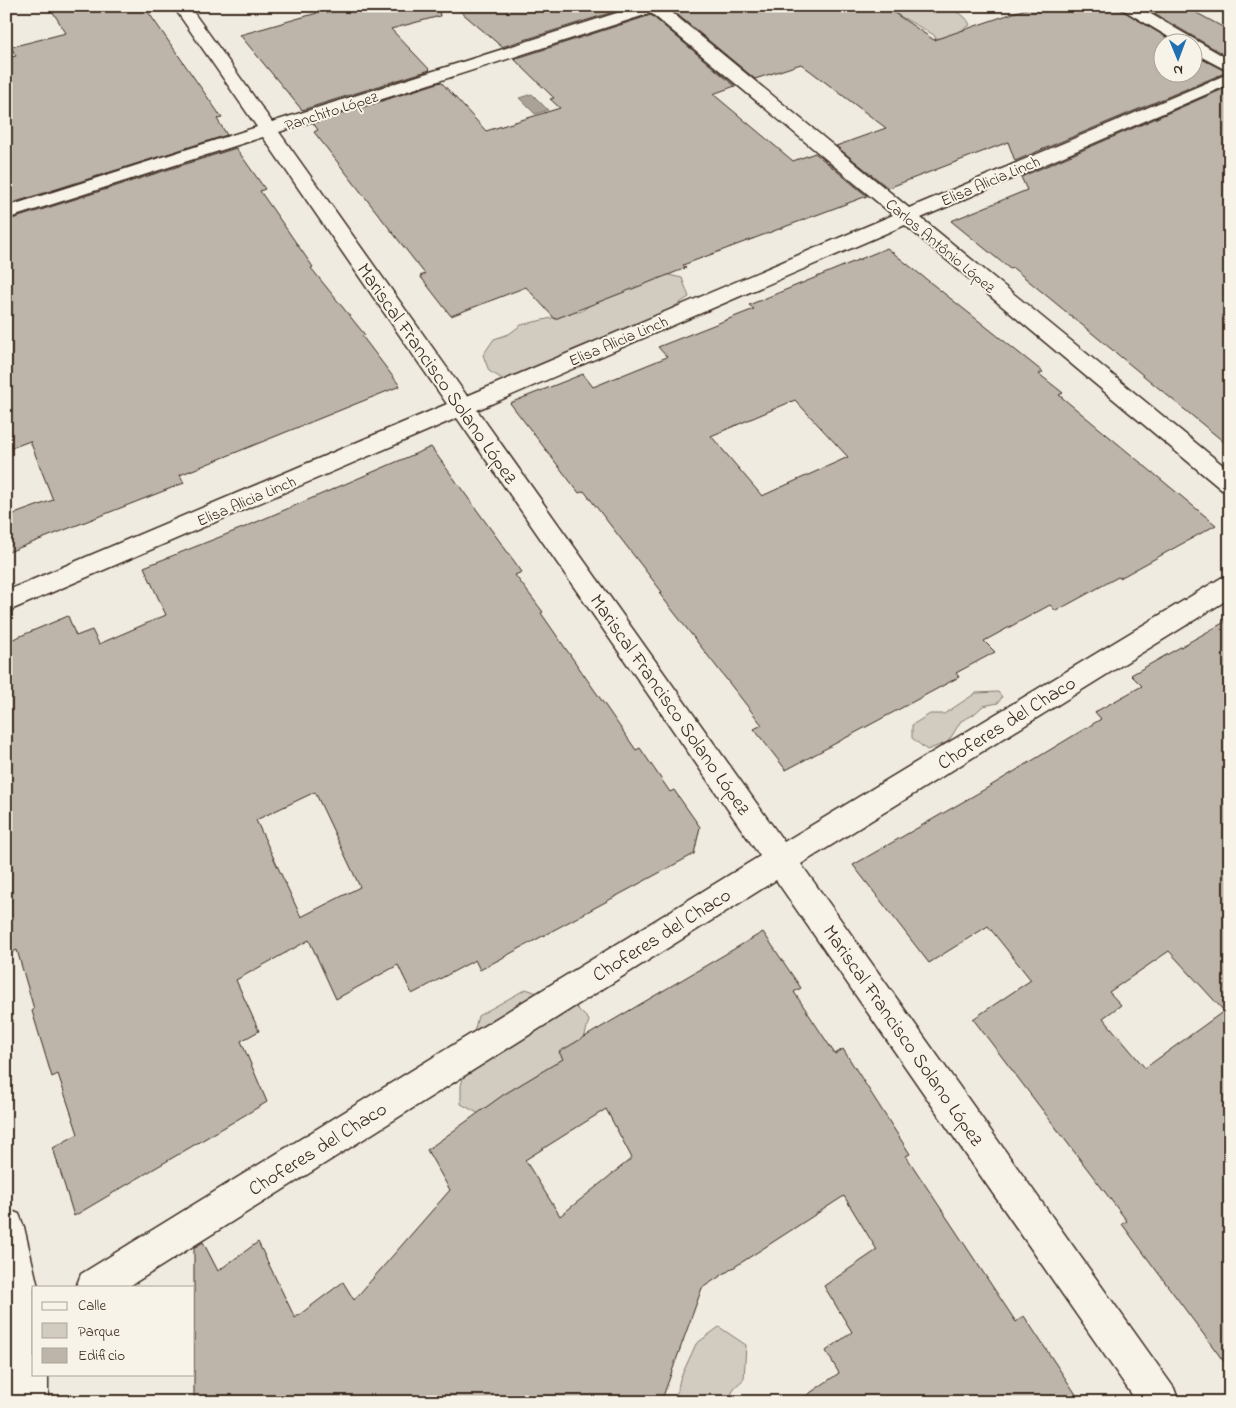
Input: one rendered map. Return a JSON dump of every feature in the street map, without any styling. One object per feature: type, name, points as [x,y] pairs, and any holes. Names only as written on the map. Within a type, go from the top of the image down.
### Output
[{"type":"street","name":"Mariscal Francisco Solano López","points":[[181,6],[1160,1402]]},
{"type":"street","name":"Panchito López","points":[[6,213],[654,6]]},
{"type":"street","name":"Carlos Antônio López","points":[[654,6],[1230,484]]},
{"type":"street","points":[[1125,6],[1170,32]]},
{"type":"street","points":[[1204,52],[1230,67]]},
{"type":"street","name":"Elisa Alicia Linch","points":[[6,602],[1230,78]]},
{"type":"street","name":"Choferes del Chaco","points":[[96,1286],[781,860],[1230,585]]},
{"type":"street","points":[[6,1227],[31,1326],[28,1402]]},
{"type":"green space","points":[[918,5],[956,11],[965,17],[970,25],[962,30],[974,41],[941,50],[934,35],[882,6]]},
{"type":"green space","points":[[656,272],[682,278],[689,297],[661,315],[570,351],[555,364],[506,381],[489,371],[483,355],[494,339],[509,334],[521,325],[582,311],[625,277]]},
{"type":"green space","points":[[998,692],[1002,697],[998,703],[983,706],[973,715],[961,721],[948,742],[927,750],[912,738],[912,725],[930,714],[944,714],[976,693]]},
{"type":"green space","points":[[526,989],[575,1006],[589,1020],[571,1088],[483,1116],[461,1104],[461,1086],[478,1016]]},
{"type":"green space","points":[[719,1327],[746,1345],[744,1379],[735,1387],[727,1402],[675,1402],[680,1379],[696,1344]]},
{"type":"shaded area","points":[[532,94],[548,110],[535,114],[519,98]]},
{"type":"building","points":[[49,6],[144,6],[222,118],[217,119],[227,135],[6,205],[6,58],[16,56],[11,47],[66,33]]},
{"type":"building","points":[[312,6],[438,6],[440,16],[391,29],[430,70],[302,110],[240,35],[317,13]]},
{"type":"building","points":[[454,6],[632,6],[502,47]]},
{"type":"building","points":[[667,6],[884,6],[934,40],[1034,6],[1115,6],[1158,32],[1154,32],[1154,82],[1203,82],[1015,161],[1008,142],[888,188],[836,146],[886,128],[801,64],[755,79]]},
{"type":"building","points":[[1141,6],[1184,6],[1230,31],[1230,58],[1204,43],[1204,32],[1186,32]]},
{"type":"building","points":[[651,15],[735,86],[713,94],[793,161],[815,153],[867,196],[683,265],[686,268],[555,319],[526,287],[451,316],[420,276],[425,274],[314,132],[318,130],[313,123],[441,82],[486,131],[560,108],[550,99],[554,98],[514,59]]},
{"type":"building","points":[[1204,60],[1227,72],[1204,82]]},
{"type":"building","points":[[1230,86],[1230,447],[1013,268],[1010,269],[951,221],[1027,190],[1021,177]]},
{"type":"building","points":[[236,148],[265,189],[260,191],[313,267],[311,268],[365,335],[362,336],[400,386],[180,475],[184,483],[6,553],[6,517],[53,500],[30,441],[6,450],[6,221]]},
{"type":"building","points":[[887,248],[1043,372],[1039,374],[1063,393],[1059,395],[1216,525],[1056,611],[1050,605],[984,641],[995,652],[956,673],[959,677],[786,770],[754,729],[762,725],[659,593],[662,592],[584,491],[579,493],[510,403],[583,374],[593,387],[667,357],[658,347],[754,309],[749,305]],"holes":[[[795,400],[848,457],[762,496],[711,436]]]},
{"type":"building","points":[[431,447],[522,572],[515,575],[543,612],[541,613],[636,750],[640,748],[670,792],[674,790],[700,827],[694,854],[480,970],[475,960],[412,994],[398,965],[336,999],[309,940],[236,980],[259,1031],[241,1041],[267,1102],[74,1216],[53,1148],[78,1134],[58,1074],[52,1077],[32,1011],[34,1009],[17,950],[6,955],[6,642],[68,616],[76,636],[92,630],[99,644],[166,615],[144,567],[245,527]],"holes":[[[315,792],[360,887],[301,917],[256,820]]]},
{"type":"building","points":[[1230,619],[1230,1370],[1122,1224],[1127,1221],[973,1019],[1031,980],[988,926],[929,963],[853,865],[987,788],[1101,719],[1095,712],[1142,686],[1131,675]],"holes":[[[1169,951],[1224,1011],[1145,1068],[1103,1018],[1121,1005],[1109,992]]]},
{"type":"building","points":[[763,932],[801,988],[794,992],[835,1054],[843,1049],[910,1154],[906,1156],[1016,1322],[1024,1316],[1081,1402],[797,1402],[839,1373],[826,1351],[852,1332],[824,1286],[877,1250],[844,1196],[702,1288],[661,1402],[194,1402],[194,1248],[203,1242],[218,1271],[258,1242],[295,1318],[343,1282],[354,1300],[450,1190],[427,1150],[503,1095],[563,1059],[559,1052]],"holes":[[[606,1109],[632,1158],[560,1216],[525,1160]]]}]
